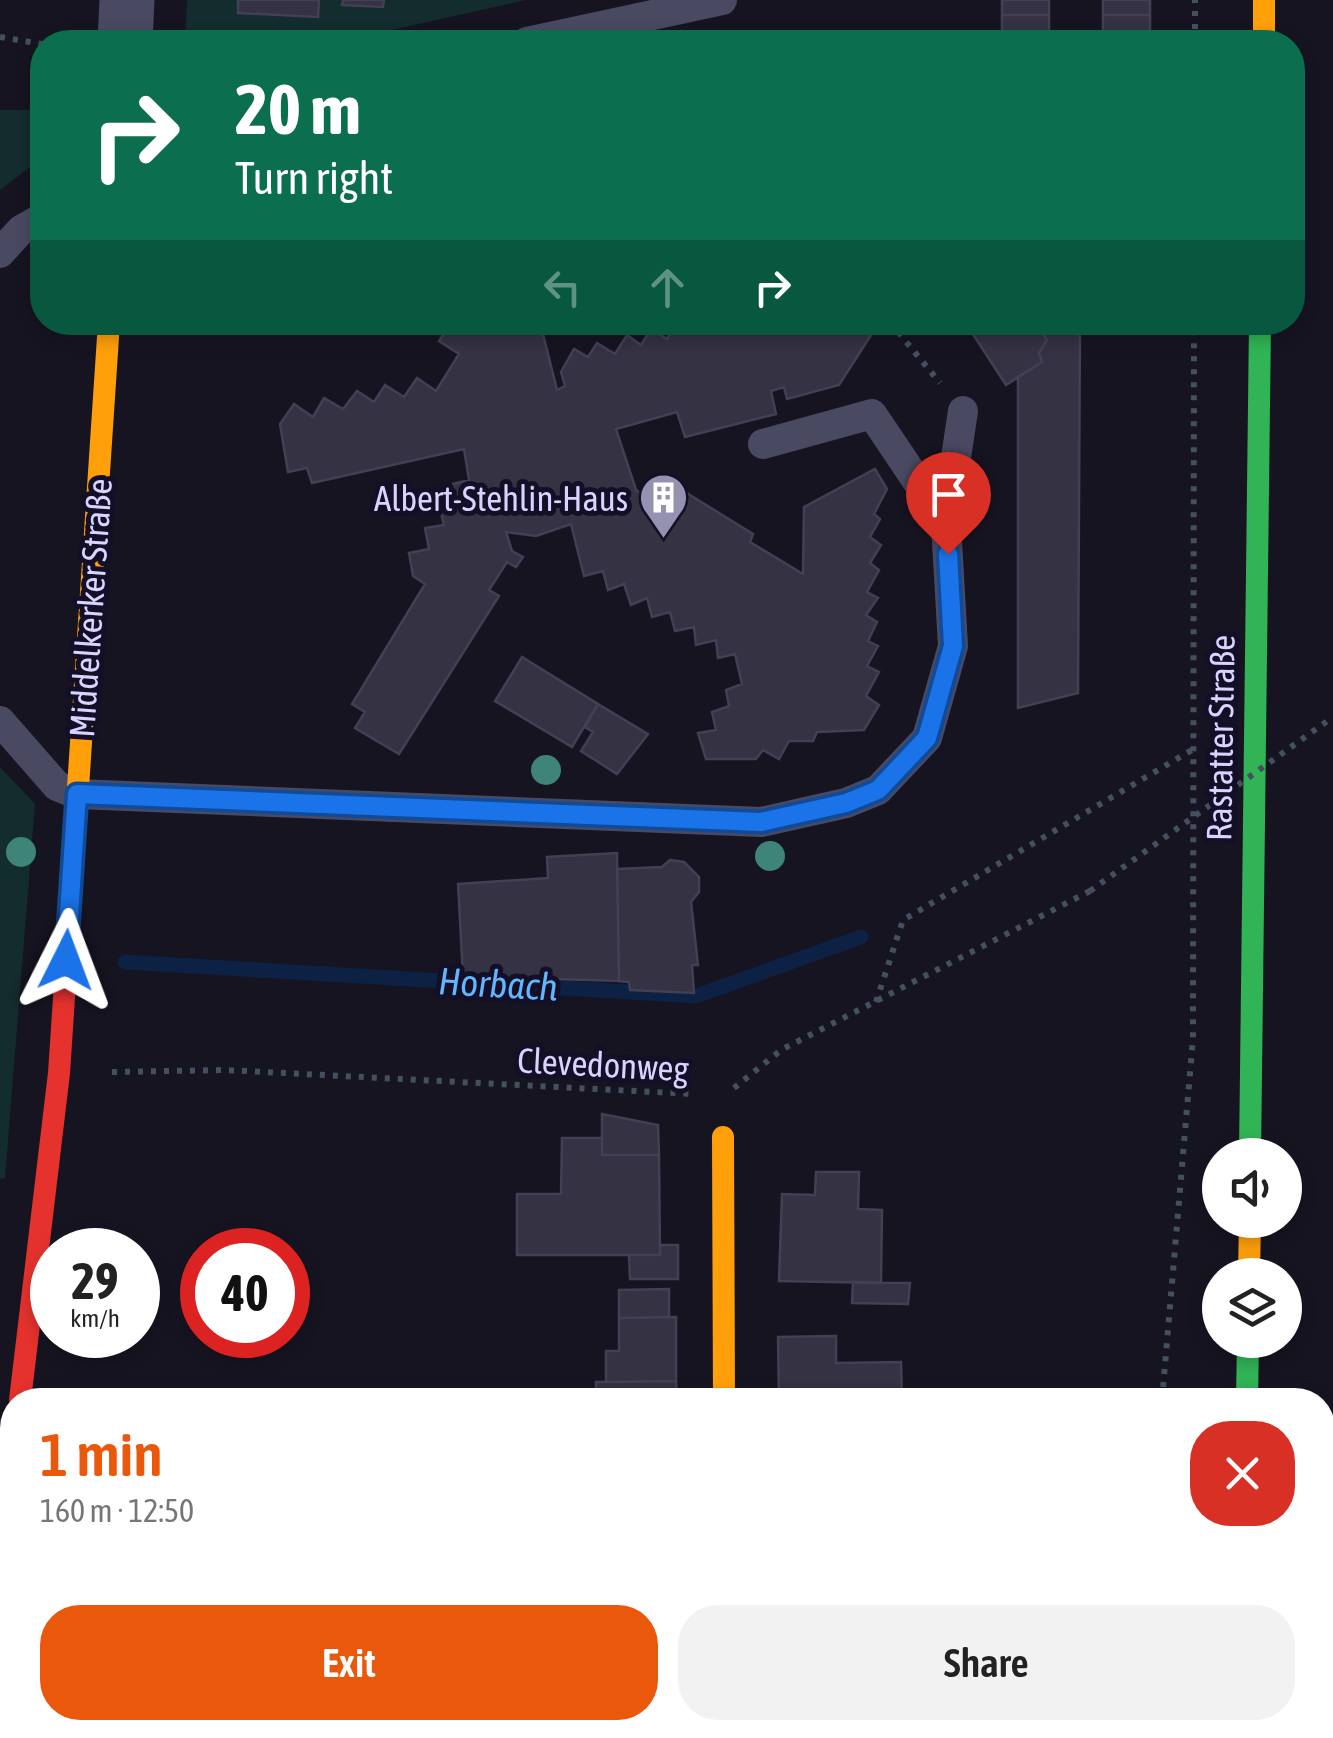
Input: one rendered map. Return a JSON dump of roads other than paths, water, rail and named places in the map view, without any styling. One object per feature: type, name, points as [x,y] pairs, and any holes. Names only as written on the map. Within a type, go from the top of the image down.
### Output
[{"type":"street","points":[[126,30],[127,0]]},
{"type":"street","points":[[1264,0],[1264,30]]},
{"type":"street","name":"Middelkerker Straße","points":[[21,1388],[59,1073],[108,335]]},
{"type":"street","name":"Rastatter Straße","points":[[1250,1138],[1260,335]]},
{"type":"street","points":[[723,1137],[724,1388]]},
{"type":"street","points":[[1248,1358],[1248,1388]]},
{"type":"lane","points":[[582,30],[722,0]]},
{"type":"lane","points":[[0,253],[30,225]]},
{"type":"lane","points":[[0,721],[56,786],[77,794],[761,822],[846,803],[878,790],[927,738],[953,646],[946,524],[963,411]]},
{"type":"lane","points":[[763,444],[872,414],[946,524]]},
{"type":"waterway","name":"Horbach","points":[[125,962],[696,996],[861,937]]},
{"type":"place","name":"Albert-Stehlin-Haus","points":[[663,540]]}]
